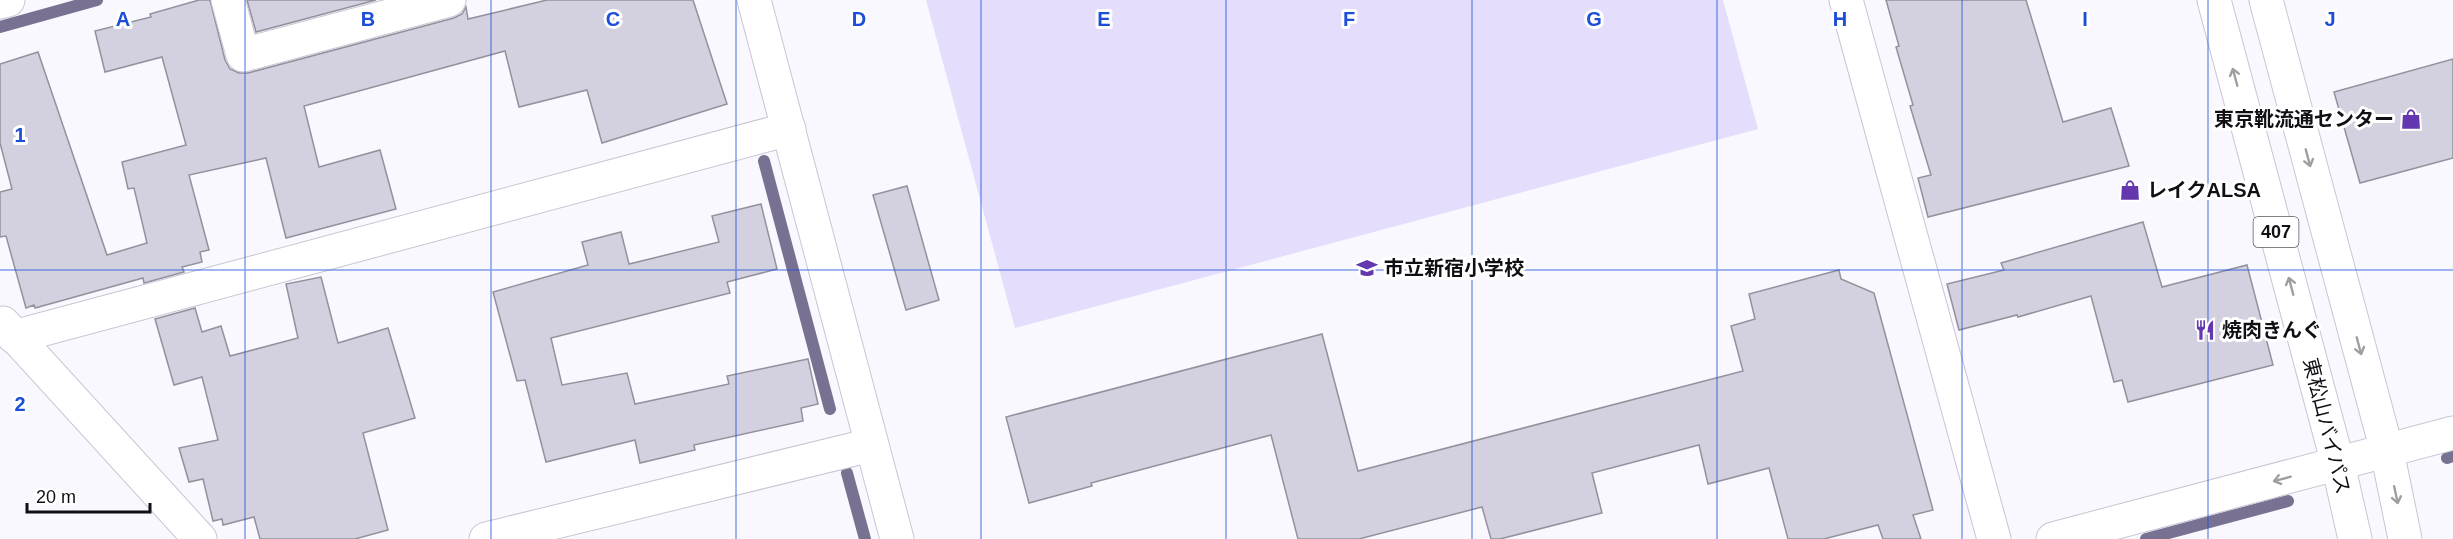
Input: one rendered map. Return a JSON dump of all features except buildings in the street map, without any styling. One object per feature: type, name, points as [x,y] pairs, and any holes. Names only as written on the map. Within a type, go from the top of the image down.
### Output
[{"type":"main road","points":[[0,2],[8,0]]},
{"type":"main road","points":[[228,0],[243,55],[450,0]]},
{"type":"main road","points":[[754,0],[897,539]]},
{"type":"main road","points":[[1846,0],[1994,539]]},
{"type":"main road","name":"東松山バイパス","points":[[2214,0],[2338,464],[2355,539]]},
{"type":"main road","name":"407","points":[[2266,0],[2387,451],[2405,539]]},
{"type":"main road","points":[[200,539],[7,328],[789,129]]},
{"type":"main road","points":[[2053,539],[2453,433]]},
{"type":"main road","points":[[486,539],[530,534],[871,445]]},
{"type":"shaded area","points":[[926,0],[1723,0],[1758,129],[1015,328]]},
{"type":"waterway","points":[[0,27],[97,0]]},
{"type":"waterway","points":[[764,161],[830,409]]},
{"type":"waterway","points":[[2447,458],[2453,456]]},
{"type":"waterway","points":[[847,473],[865,539]]},
{"type":"waterway","points":[[2146,539],[2288,501]]},
{"type":"place","name":"東京靴流通センター","points":[[2411,119]]},
{"type":"place","name":"レイクALSA","points":[[2130,190]]},
{"type":"place","name":"市立新宿小学校","points":[[1367,268]]},
{"type":"place","name":"焼肉きんぐ","points":[[2205,330]]}]
